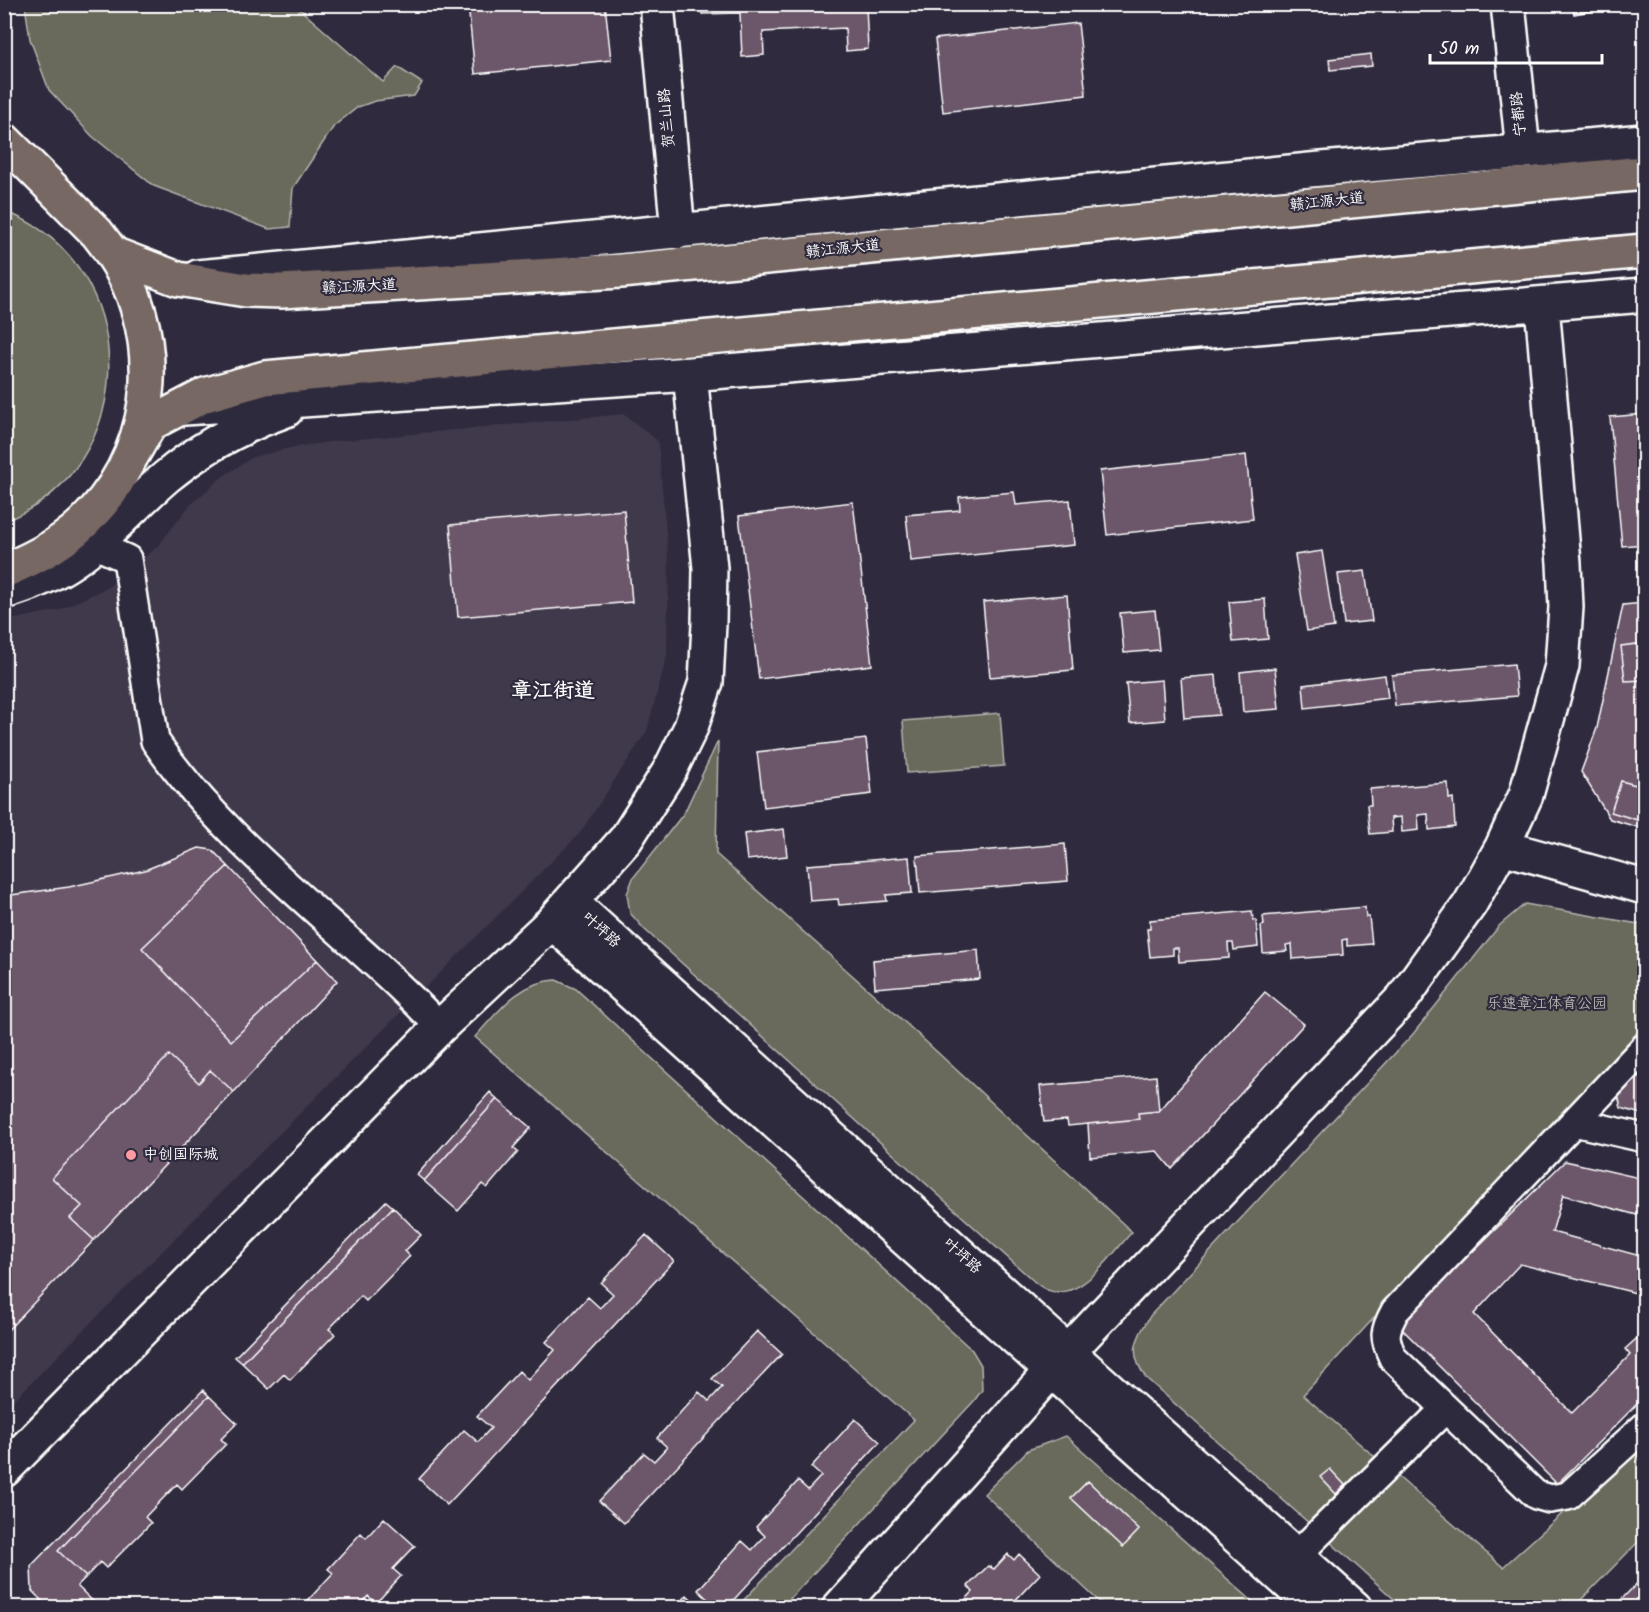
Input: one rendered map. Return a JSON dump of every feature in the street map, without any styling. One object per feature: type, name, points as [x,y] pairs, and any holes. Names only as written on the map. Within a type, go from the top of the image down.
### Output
[{"type":"main road","points":[[4,140],[67,205]]},
{"type":"main road","points":[[4,172],[35,184],[67,205]]},
{"type":"main road","name":"赣江源大道","points":[[67,205],[97,233],[113,254],[177,279],[234,289],[281,291],[621,271],[1644,173]]},
{"type":"main road","points":[[4,571],[84,539],[130,458],[143,420],[148,370],[146,340],[137,302],[120,265],[97,233]]},
{"type":"main road","points":[[110,493],[150,424],[176,409],[234,385],[296,373],[1644,251]]},
{"type":"street","name":"贺兰山路","points":[[657,4],[678,232]]},
{"type":"street","name":"宁都路","points":[[1508,4],[1523,152]]},
{"type":"street","points":[[177,279],[1310,170],[1644,141]]},
{"type":"street","points":[[176,409],[690,374],[1644,295]]},
{"type":"street","points":[[839,1608],[1060,1363],[1403,998],[1470,904],[1502,847],[1526,795],[1562,666],[1566,607],[1564,563],[1542,305]]},
{"type":"street","points":[[4,1470],[440,1027],[561,912],[626,839],[670,770],[691,727],[706,682],[710,568],[690,374]]},
{"type":"street","points":[[4,592],[33,584],[65,568],[84,539],[193,455],[234,431],[320,399]]},
{"type":"street","points":[[84,539],[127,559],[155,741],[169,762],[221,822],[440,1027]]},
{"type":"street","points":[[1502,847],[1644,886]]},
{"type":"street","name":"叶坪路","points":[[561,912],[1060,1363],[1316,1608]]},
{"type":"street","points":[[1644,1048],[1395,1311],[1385,1328],[1387,1345],[1393,1358],[1536,1496],[1550,1499],[1568,1496],[1644,1426]]},
{"type":"street","points":[[1574,1122],[1644,1138]]},
{"type":"street","name":"叶坪路","points":[[1060,1363],[1299,1557],[1355,1608]]},
{"type":"street","points":[[1299,1557],[1310,1542],[1445,1409]]},
{"type":"shaded area","name":"中创国际城","points":[[624,414],[658,441],[669,565],[667,656],[647,731],[580,833],[5,1409],[5,621],[59,610],[108,587],[158,546],[189,506],[222,477],[253,457],[294,447],[337,441]]},
{"type":"green space","points":[[25,5],[295,5],[383,82],[397,67],[422,83],[414,96],[375,101],[358,107],[334,126],[293,188],[290,227],[269,229],[154,186],[92,136],[49,90],[30,39]]},
{"type":"green space","points":[[4,211],[50,237],[83,274],[102,318],[109,366],[102,413],[83,458],[50,495],[5,521]]},
{"type":"green space","points":[[1000,713],[1004,766],[907,773],[903,721]]},
{"type":"green space","points":[[718,741],[716,854],[897,1015],[1132,1232],[1102,1267],[1077,1287],[1064,1292],[1051,1291],[1037,1284],[644,929],[630,913],[627,894],[633,878],[684,813]]},
{"type":"green space","name":"乐速章江体育公园","points":[[1525,904],[1644,925],[1644,1025],[1303,1395],[1503,1567],[1644,1440],[1644,1536],[1574,1607],[1403,1607],[1146,1378],[1135,1354],[1137,1340],[1150,1316],[1413,1034],[1500,925]]},
{"type":"green space","points":[[556,980],[576,989],[972,1350],[981,1365],[982,1390],[974,1401],[782,1607],[737,1607],[914,1420],[475,1037],[501,1008],[520,992],[543,982]]},
{"type":"green space","points":[[1066,1436],[1259,1607],[1105,1607],[984,1494],[1028,1450]]},
{"type":"building","points":[[468,4],[605,4],[611,60],[475,74]]},
{"type":"building","points":[[701,4],[887,4],[866,6],[868,49],[846,51],[845,28],[763,32],[764,55],[742,57],[740,13],[702,14]]},
{"type":"building","points":[[1573,4],[1628,4],[1574,14]]},
{"type":"building","points":[[1078,23],[1086,95],[943,112],[935,39]]},
{"type":"building","points":[[1371,54],[1372,66],[1330,70],[1329,59]]},
{"type":"building","points":[[1644,414],[1644,544],[1622,546],[1610,417]]},
{"type":"building","points":[[1246,455],[1253,519],[1107,535],[1100,471]]},
{"type":"building","points":[[1014,492],[1016,505],[1070,500],[1074,545],[911,561],[906,515],[960,510],[959,497]]},
{"type":"building","points":[[853,502],[872,665],[759,679],[739,516]]},
{"type":"building","points":[[624,510],[632,602],[458,617],[450,525]]},
{"type":"building","points":[[1322,551],[1334,627],[1307,631],[1295,555]]},
{"type":"building","points":[[1365,571],[1372,621],[1344,624],[1338,574]]},
{"type":"building","points":[[1067,595],[1073,670],[990,677],[983,602]]},
{"type":"building","points":[[1265,599],[1268,639],[1233,642],[1229,602]]},
{"type":"building","points":[[1644,603],[1644,643],[1621,646],[1625,681],[1644,680],[1644,783],[1637,781],[1636,785],[1621,781],[1611,812],[1644,822],[1644,829],[1610,819],[1581,772],[1597,728],[1623,605]]},
{"type":"building","points":[[1155,610],[1159,650],[1124,653],[1120,613]]},
{"type":"building","points":[[1644,643],[1644,680],[1625,681],[1621,646]]},
{"type":"building","points":[[1514,664],[1517,696],[1395,706],[1392,675]]},
{"type":"building","points":[[1275,668],[1279,709],[1243,712],[1240,672]]},
{"type":"building","points":[[1216,675],[1219,715],[1184,718],[1181,678]]},
{"type":"building","points":[[1385,675],[1388,698],[1305,708],[1303,685]]},
{"type":"building","points":[[1162,680],[1165,720],[1130,723],[1126,683]]},
{"type":"building","points":[[866,739],[872,794],[764,807],[757,752]]},
{"type":"building","points":[[1621,781],[1636,785],[1637,781],[1644,783],[1644,822],[1611,812]]},
{"type":"building","points":[[1448,783],[1449,799],[1453,798],[1455,827],[1429,830],[1428,814],[1418,815],[1419,830],[1402,832],[1401,817],[1391,818],[1392,832],[1370,834],[1367,805],[1371,805],[1370,789]]},
{"type":"building","points":[[784,829],[787,856],[747,860],[744,834]]},
{"type":"building","points":[[1065,844],[1068,881],[920,893],[917,856]]},
{"type":"building","points":[[199,848],[212,850],[228,866],[142,948],[231,1041],[317,960],[337,981],[234,1092],[210,1070],[199,1083],[169,1055],[52,1178],[82,1206],[70,1218],[94,1240],[4,1334],[4,896],[69,887],[145,870]]},
{"type":"building","points":[[909,857],[912,893],[886,895],[887,901],[839,905],[838,899],[810,901],[807,865]]},
{"type":"building","points":[[228,866],[317,960],[231,1041],[142,948]]},
{"type":"building","points":[[1365,907],[1366,917],[1369,917],[1372,944],[1347,946],[1347,939],[1342,940],[1343,955],[1293,959],[1292,944],[1286,945],[1287,951],[1263,953],[1261,926],[1264,925],[1263,916]]},
{"type":"building","points":[[1252,911],[1253,920],[1256,920],[1258,947],[1234,950],[1233,943],[1228,943],[1229,958],[1179,962],[1178,948],[1173,948],[1173,955],[1150,957],[1147,929],[1150,929],[1150,920]]},
{"type":"building","points":[[978,950],[980,979],[875,988],[873,960]]},
{"type":"building","points":[[1265,992],[1304,1024],[1172,1169],[1157,1151],[1090,1157],[1088,1124],[1139,1119],[1138,1113],[1159,1111]]},
{"type":"building","points":[[169,1055],[199,1083],[210,1070],[234,1092],[94,1240],[70,1218],[82,1206],[52,1178]]},
{"type":"building","points":[[1644,1070],[1644,1115],[1621,1108],[1618,1095]]},
{"type":"building","points":[[1156,1076],[1159,1111],[1138,1113],[1139,1119],[1068,1126],[1067,1120],[1044,1122],[1040,1086]]},
{"type":"building","points":[[490,1092],[497,1099],[424,1181],[417,1175]]},
{"type":"building","points":[[497,1099],[531,1128],[513,1148],[518,1152],[487,1188],[482,1184],[458,1211],[424,1181]]},
{"type":"building","points":[[1565,1161],[1644,1179],[1644,1217],[1563,1195],[1552,1232],[1644,1257],[1644,1295],[1520,1264],[1474,1314],[1572,1413],[1630,1355],[1625,1349],[1644,1332],[1644,1397],[1557,1484],[1398,1325]]},
{"type":"building","points":[[386,1201],[393,1207],[242,1363],[235,1357]]},
{"type":"building","points":[[393,1207],[421,1235],[405,1251],[410,1256],[366,1301],[361,1296],[329,1329],[335,1334],[290,1380],[284,1374],[269,1389],[242,1363]]},
{"type":"building","points":[[646,1235],[674,1261],[447,1505],[419,1479],[464,1430],[478,1442],[491,1428],[477,1416],[519,1371],[528,1380],[555,1350],[546,1342],[588,1297],[600,1308],[613,1294],[601,1283]]},
{"type":"building","points":[[757,1331],[782,1354],[624,1523],[599,1501],[644,1453],[654,1461],[667,1447],[657,1438],[699,1392],[709,1401],[722,1387],[712,1379]]},
{"type":"building","points":[[203,1390],[209,1396],[58,1551],[86,1577],[77,1586],[100,1608],[49,1608],[32,1591],[31,1566]]},
{"type":"building","points":[[209,1396],[237,1423],[221,1439],[226,1444],[182,1489],[177,1484],[145,1517],[151,1523],[106,1568],[100,1562],[86,1577],[58,1551]]},
{"type":"building","points":[[855,1419],[880,1442],[726,1608],[717,1608],[698,1590],[742,1541],[752,1550],[765,1536],[756,1527],[798,1481],[808,1490],[821,1476],[811,1467]]},
{"type":"building","points":[[1330,1469],[1345,1485],[1336,1494],[1320,1477]]},
{"type":"building","points":[[1088,1481],[1139,1530],[1123,1547],[1071,1498]]},
{"type":"building","points":[[384,1518],[415,1546],[393,1569],[401,1576],[376,1603],[368,1596],[358,1608],[301,1608],[333,1573],[328,1569],[361,1533],[366,1538]]},
{"type":"building","points":[[1008,1554],[1014,1560],[1019,1554],[1040,1574],[1008,1608],[957,1608],[973,1592],[968,1586],[988,1566],[994,1569]]},
{"type":"building","points":[[1644,1576],[1644,1608],[1627,1608],[1620,1601]]},
{"type":"building","points":[[687,1595],[700,1608],[675,1608]]},
{"type":"place","name":"中创国际城","points":[[131,1155]]},
{"type":"district","name":"章江街道","points":[[553,691]]}]
